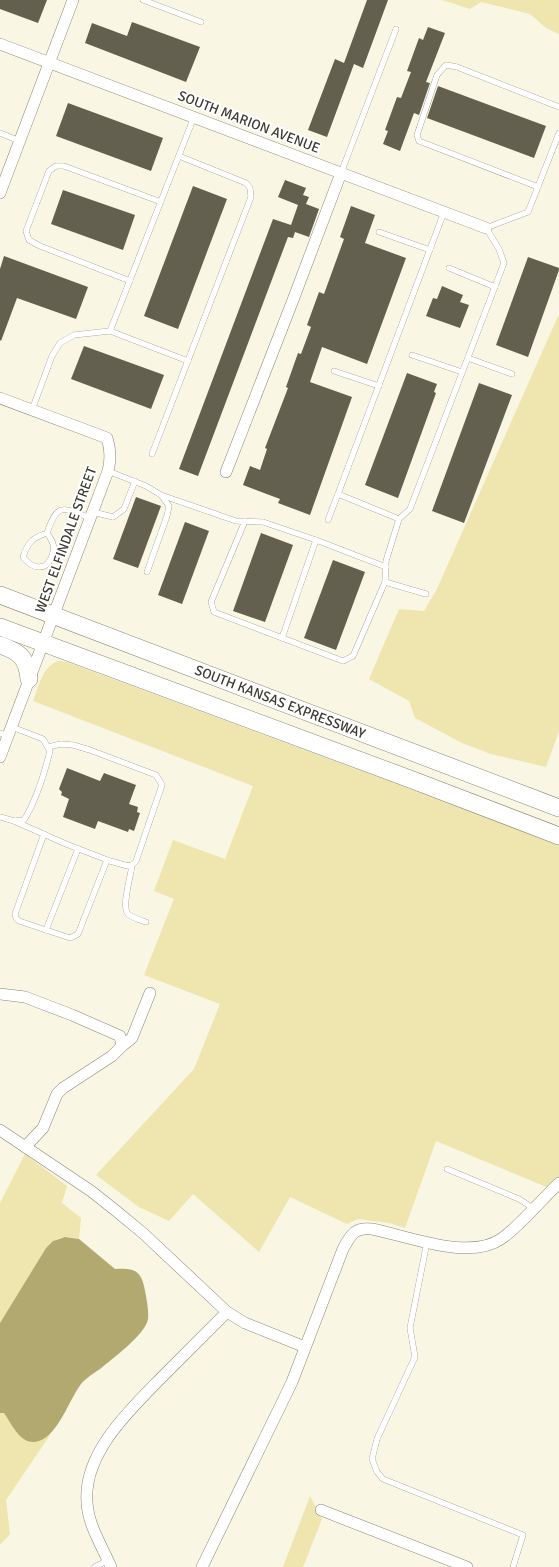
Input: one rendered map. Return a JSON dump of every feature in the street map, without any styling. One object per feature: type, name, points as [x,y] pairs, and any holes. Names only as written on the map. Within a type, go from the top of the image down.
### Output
[{"type":"main road","name":"SOUTH KANSAS EXPRESSWAY","points":[[0,596],[559,808]]},
{"type":"main road","name":"SOUTH KANSAS EXPRESSWAY","points":[[0,627],[410,779],[559,836]]},
{"type":"main road","points":[[0,645],[15,651],[22,656],[28,669],[30,680]]},
{"type":"street","points":[[0,193],[73,0]]},
{"type":"street","name":"SOUTH MARION AVENUE","points":[[0,44],[486,228]]},
{"type":"street","points":[[226,472],[341,173]]},
{"type":"street","name":"WEST ELFINDALE STREET","points":[[0,398],[107,438],[110,449],[108,471],[30,680],[5,736],[0,758]]},
{"type":"street","points":[[0,994],[24,997],[72,1015],[120,1036],[122,1046]]},
{"type":"street","points":[[25,1147],[43,1128],[57,1094],[63,1088],[112,1056],[132,1038],[150,994]]},
{"type":"street","points":[[0,1130],[91,1191],[144,1234],[227,1312],[245,1323],[305,1347]]},
{"type":"street","points":[[202,1567],[292,1382],[343,1249],[355,1231],[363,1228],[372,1229],[427,1242],[469,1248],[488,1246],[501,1239],[559,1183]]},
{"type":"street","points":[[110,1564],[91,1523],[86,1502],[87,1484],[92,1466],[104,1445],[125,1416],[227,1312]]},
{"type":"street","points":[[321,1510],[467,1567]]},
{"type":"lane","points":[[147,1],[201,22]]},
{"type":"lane","points":[[341,173],[396,29]]},
{"type":"lane","points":[[538,187],[419,141],[417,135],[437,76],[446,65],[457,67],[559,107]]},
{"type":"lane","points":[[110,331],[194,117]]},
{"type":"lane","points":[[0,133],[20,141]]},
{"type":"lane","points":[[245,521],[211,602],[214,612],[343,661],[353,656],[385,582],[386,567],[399,519],[410,508],[504,263],[499,249],[486,228],[528,212],[559,133]]},
{"type":"lane","points":[[152,454],[251,197],[250,188],[246,183],[179,156]]},
{"type":"lane","points":[[130,280],[40,246],[29,240],[26,231],[47,177],[50,170],[56,166],[64,166],[161,202]]},
{"type":"lane","points":[[328,520],[444,212]]},
{"type":"lane","points":[[379,232],[430,250]]},
{"type":"lane","points":[[449,268],[495,287]]},
{"type":"lane","points":[[32,410],[52,356],[60,343],[74,335],[110,331],[188,361]]},
{"type":"lane","points":[[412,355],[462,372]]},
{"type":"lane","points":[[468,358],[512,374]]},
{"type":"lane","points":[[334,371],[379,386]]},
{"type":"lane","points":[[108,471],[146,486],[161,495],[236,521],[263,522],[316,540],[386,567]]},
{"type":"lane","points":[[47,532],[54,545],[53,554],[49,562],[45,566],[39,567],[28,564],[23,558],[26,548],[35,538],[47,532],[53,515],[61,510],[67,510],[113,517],[124,509],[134,482]]},
{"type":"lane","points":[[338,494],[399,519]]},
{"type":"lane","points":[[148,572],[167,516],[168,506],[161,495]]},
{"type":"lane","points":[[282,638],[316,540]]},
{"type":"lane","points":[[385,582],[426,594]]},
{"type":"lane","points":[[5,736],[43,739],[50,751],[46,769],[32,808],[24,820],[14,821]]},
{"type":"lane","points":[[48,747],[61,744],[73,745],[156,775],[162,786],[136,861],[132,865],[125,899],[125,908],[127,913],[130,916],[146,922]]},
{"type":"lane","points":[[0,817],[14,821],[107,860],[128,866],[132,865]]},
{"type":"lane","points":[[44,834],[15,914],[16,918],[20,921],[70,938],[78,934],[107,860]]},
{"type":"lane","points":[[46,930],[78,849]]},
{"type":"lane","points":[[447,1169],[519,1199],[533,1208]]},
{"type":"lane","points":[[427,1242],[410,1328],[415,1356],[377,1439],[372,1459],[377,1472],[383,1479],[523,1535],[512,1567]]},
{"type":"lane","points":[[95,1567],[110,1564]]},
{"type":"shaded area","points":[[442,0],[559,0],[559,34],[546,28],[530,14],[481,2],[470,9]]},
{"type":"shaded area","points":[[559,314],[559,731],[546,767],[491,754],[462,743],[415,718],[409,701],[369,679],[399,609],[424,611],[437,589]]},
{"type":"shaded area","points":[[58,661],[67,662],[559,844],[559,1179],[549,1188],[436,1141],[405,1228],[389,1223],[358,1219],[347,1224],[290,1197],[259,1252],[193,1194],[169,1221],[139,1207],[96,1175],[194,1069],[220,1004],[144,975],[174,899],[154,891],[173,840],[225,859],[253,786],[33,701],[39,683],[45,672]]},
{"type":"shaded area","points":[[25,1154],[67,1186],[62,1203],[81,1218],[79,1239],[64,1237],[57,1239],[46,1248],[0,1323],[0,1203]]},
{"type":"shaded area","points":[[65,1237],[79,1239],[115,1269],[130,1269],[137,1272],[144,1286],[148,1307],[148,1319],[146,1325],[135,1339],[81,1384],[52,1432],[39,1441],[27,1441],[22,1438],[4,1413],[0,1413],[0,1323],[46,1248],[53,1241]]},
{"type":"shaded area","points":[[0,1413],[4,1413],[11,1422],[38,1441],[50,1435],[6,1500],[10,1534],[0,1545]]},
{"type":"shaded area","points":[[310,1496],[322,1519],[303,1567],[283,1567]]},
{"type":"building","points":[[0,0],[47,0],[38,23],[0,9]]},
{"type":"building","points":[[367,0],[388,0],[363,68],[354,64],[327,137],[308,130],[335,59],[344,63]]},
{"type":"building","points":[[132,22],[200,47],[186,82],[85,43],[92,23],[127,36]]},
{"type":"building","points":[[428,27],[445,33],[426,82],[430,83],[419,115],[414,113],[400,151],[383,144],[388,131],[385,130],[397,97],[401,98],[411,72],[407,71],[419,38],[423,40]]},
{"type":"building","points":[[438,86],[546,126],[534,158],[427,118]]},
{"type":"building","points":[[68,103],[163,138],[151,171],[56,136]]},
{"type":"building","points":[[285,180],[306,188],[303,195],[309,197],[306,204],[319,209],[309,237],[295,232],[293,238],[288,237],[198,476],[179,469],[273,219],[291,225],[298,205],[278,197]]},
{"type":"building","points":[[193,186],[227,199],[178,329],[144,316]]},
{"type":"building","points":[[63,190],[135,215],[123,250],[51,224]]},
{"type":"building","points":[[351,206],[375,215],[365,243],[406,258],[367,364],[322,347],[310,382],[352,397],[310,515],[278,503],[280,499],[243,485],[250,466],[260,470],[267,449],[265,448],[288,388],[286,387],[298,353],[301,354],[311,327],[307,325],[319,292],[324,294],[344,239],[340,237]]},
{"type":"building","points":[[4,256],[88,287],[76,319],[17,298],[1,341],[0,269]]},
{"type":"building","points":[[528,257],[559,268],[559,270],[528,357],[496,345]]},
{"type":"building","points":[[442,286],[463,295],[460,302],[469,305],[460,328],[426,316],[433,298],[437,299]]},
{"type":"building","points":[[84,346],[164,375],[151,409],[71,379]]},
{"type":"building","points":[[407,373],[437,384],[434,392],[436,393],[398,498],[365,485]]},
{"type":"building","points":[[479,383],[512,395],[464,523],[432,511]]},
{"type":"building","points":[[136,497],[161,506],[138,568],[113,559]]},
{"type":"building","points":[[185,522],[209,531],[182,604],[158,595]]},
{"type":"building","points":[[261,533],[293,545],[265,622],[233,611]]},
{"type":"building","points":[[333,560],[365,572],[336,650],[304,638]]},
{"type":"building","points":[[67,768],[100,781],[104,773],[136,785],[129,804],[138,807],[137,812],[140,813],[134,831],[129,829],[128,832],[98,821],[95,829],[63,817],[69,799],[61,795],[62,792],[59,789]]}]
